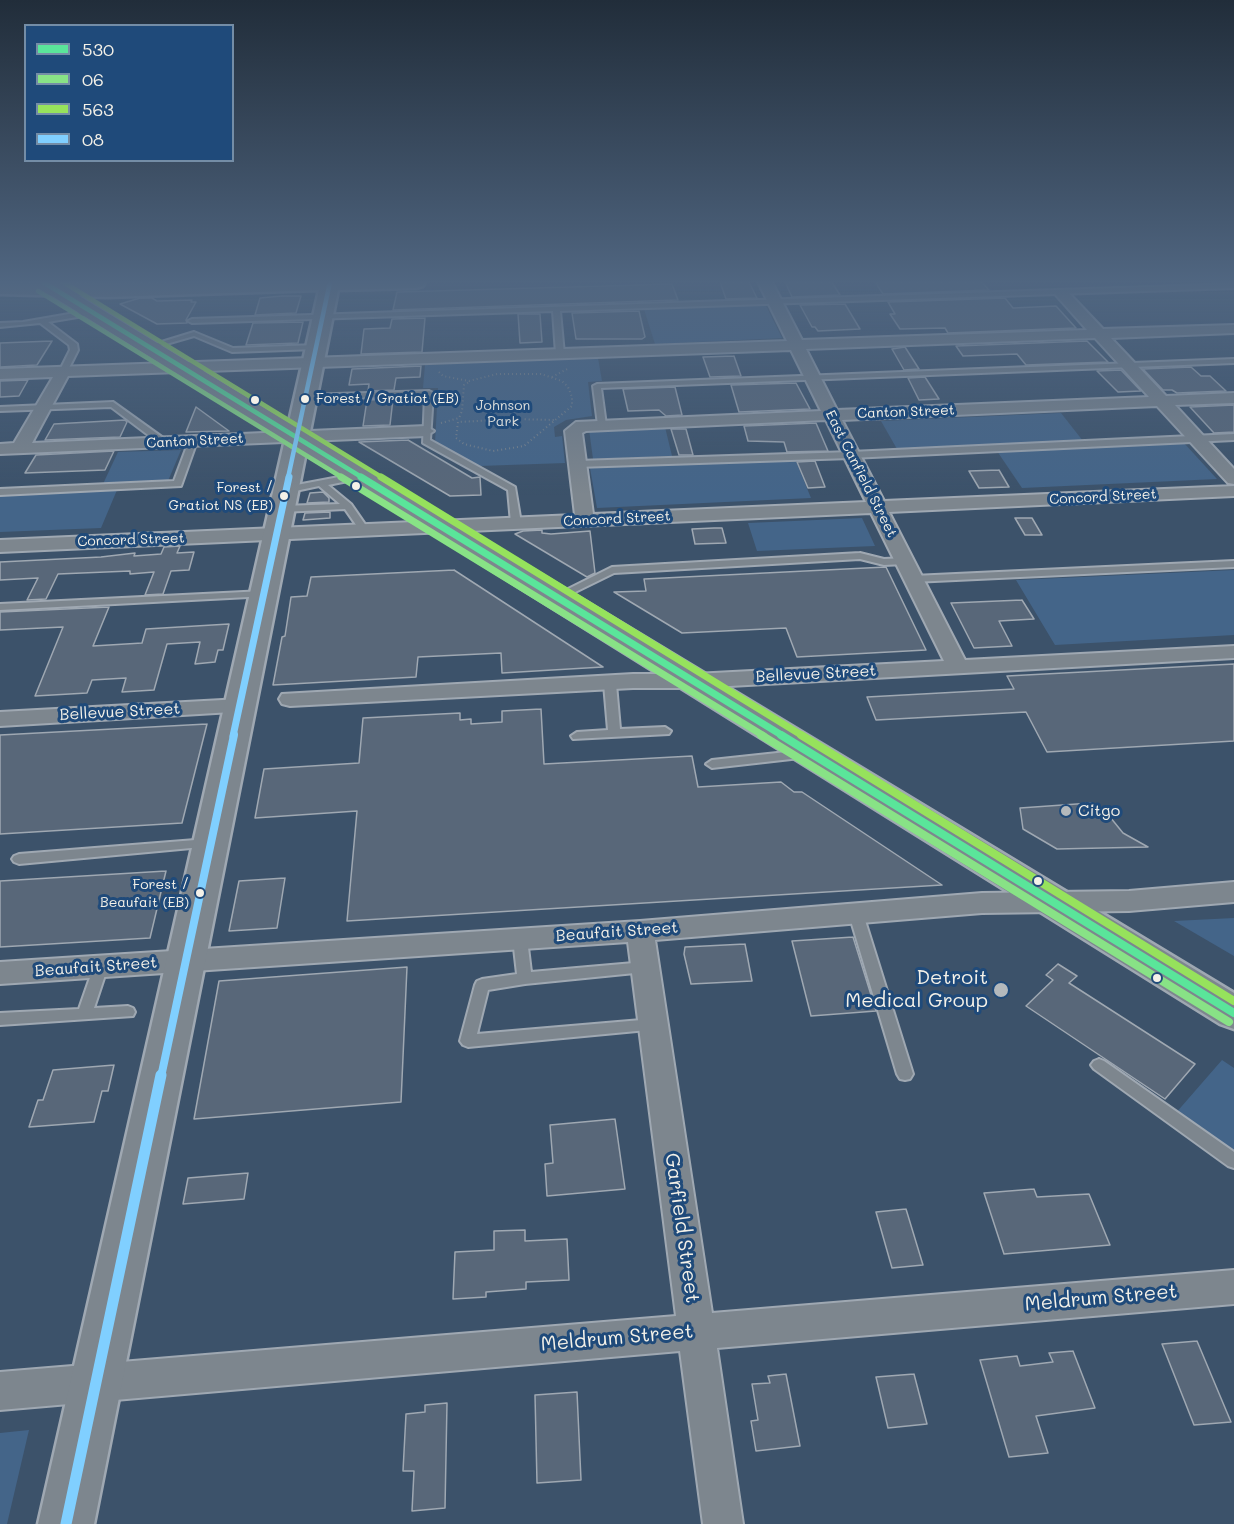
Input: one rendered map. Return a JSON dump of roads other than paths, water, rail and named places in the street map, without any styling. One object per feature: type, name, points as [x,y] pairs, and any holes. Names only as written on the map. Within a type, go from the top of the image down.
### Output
[{"type":"main road","points":[[159,353],[1234,1013]]},
{"type":"main road","points":[[66,1524],[264,594],[292,505],[297,437],[314,355]]},
{"type":"street","points":[[0,374],[181,367],[314,355],[583,353]]},
{"type":"street","name":"East Canfield Street","points":[[801,353],[958,667]]},
{"type":"street","points":[[1118,353],[1234,479]]},
{"type":"street","points":[[20,448],[63,372]]},
{"type":"street","name":"Canton Street","points":[[577,464],[573,430],[578,427],[1234,398]]},
{"type":"street","name":"Canton Street","points":[[0,449],[297,437],[433,427]]},
{"type":"street","points":[[577,464],[585,520]]},
{"type":"street","name":"Concord Street","points":[[0,546],[292,505],[364,530],[1234,491]]},
{"type":"street","name":"Bellevue Street","points":[[290,699],[694,681],[1234,652]]},
{"type":"street","name":"Bellevue Street","points":[[0,719],[241,706]]},
{"type":"street","name":"Beaufait Street","points":[[0,973],[640,931],[982,903],[1129,901],[1234,892]]},
{"type":"street","name":"Garfield Street","points":[[640,931],[723,1524]]},
{"type":"street","name":"Meldrum Street","points":[[0,1391],[1234,1287]]},
{"type":"lane","points":[[63,372],[72,353]]},
{"type":"lane","points":[[282,353],[314,355]]},
{"type":"lane","points":[[602,425],[597,386],[1234,361]]},
{"type":"lane","points":[[305,397],[429,393],[433,427],[426,441],[512,489],[516,523]]},
{"type":"lane","points":[[0,409],[113,405],[163,442]]},
{"type":"lane","points":[[577,464],[1234,437]]},
{"type":"lane","points":[[0,492],[178,484],[193,441]]},
{"type":"lane","points":[[292,505],[320,483],[360,476]]},
{"type":"lane","points":[[320,483],[348,506],[364,530]]},
{"type":"lane","points":[[292,505],[348,506]]},
{"type":"lane","points":[[557,597],[612,570],[860,556],[909,570],[1234,564]]},
{"type":"lane","points":[[0,607],[264,594]]},
{"type":"lane","points":[[610,684],[614,733]]},
{"type":"lane","points":[[577,736],[665,731]]},
{"type":"lane","points":[[712,764],[812,753]]},
{"type":"lane","points":[[18,859],[212,843]]},
{"type":"lane","points":[[856,914],[905,1074]]},
{"type":"lane","points":[[520,939],[525,978]]},
{"type":"lane","points":[[86,1014],[101,966]]},
{"type":"lane","points":[[645,967],[525,978],[482,985],[468,1041],[653,1025]]},
{"type":"lane","points":[[0,1019],[128,1012]]},
{"type":"lane","points":[[1099,1065],[1234,1161]]},
{"type":"place","name":"Forest / Gratiot (EB)","points":[[305,399]]},
{"type":"place","name":"Forest / Gratiot NS (EB)","points":[[284,496]]},
{"type":"place","name":"Citgo","points":[[1066,811]]},
{"type":"place","name":"Forest / Beaufait (EB)","points":[[200,893]]},
{"type":"place","name":"Detroit Medical Group","points":[[1001,990]]},
{"type":"park label","name":"Johnson Park","points":[[503,414]]}]
